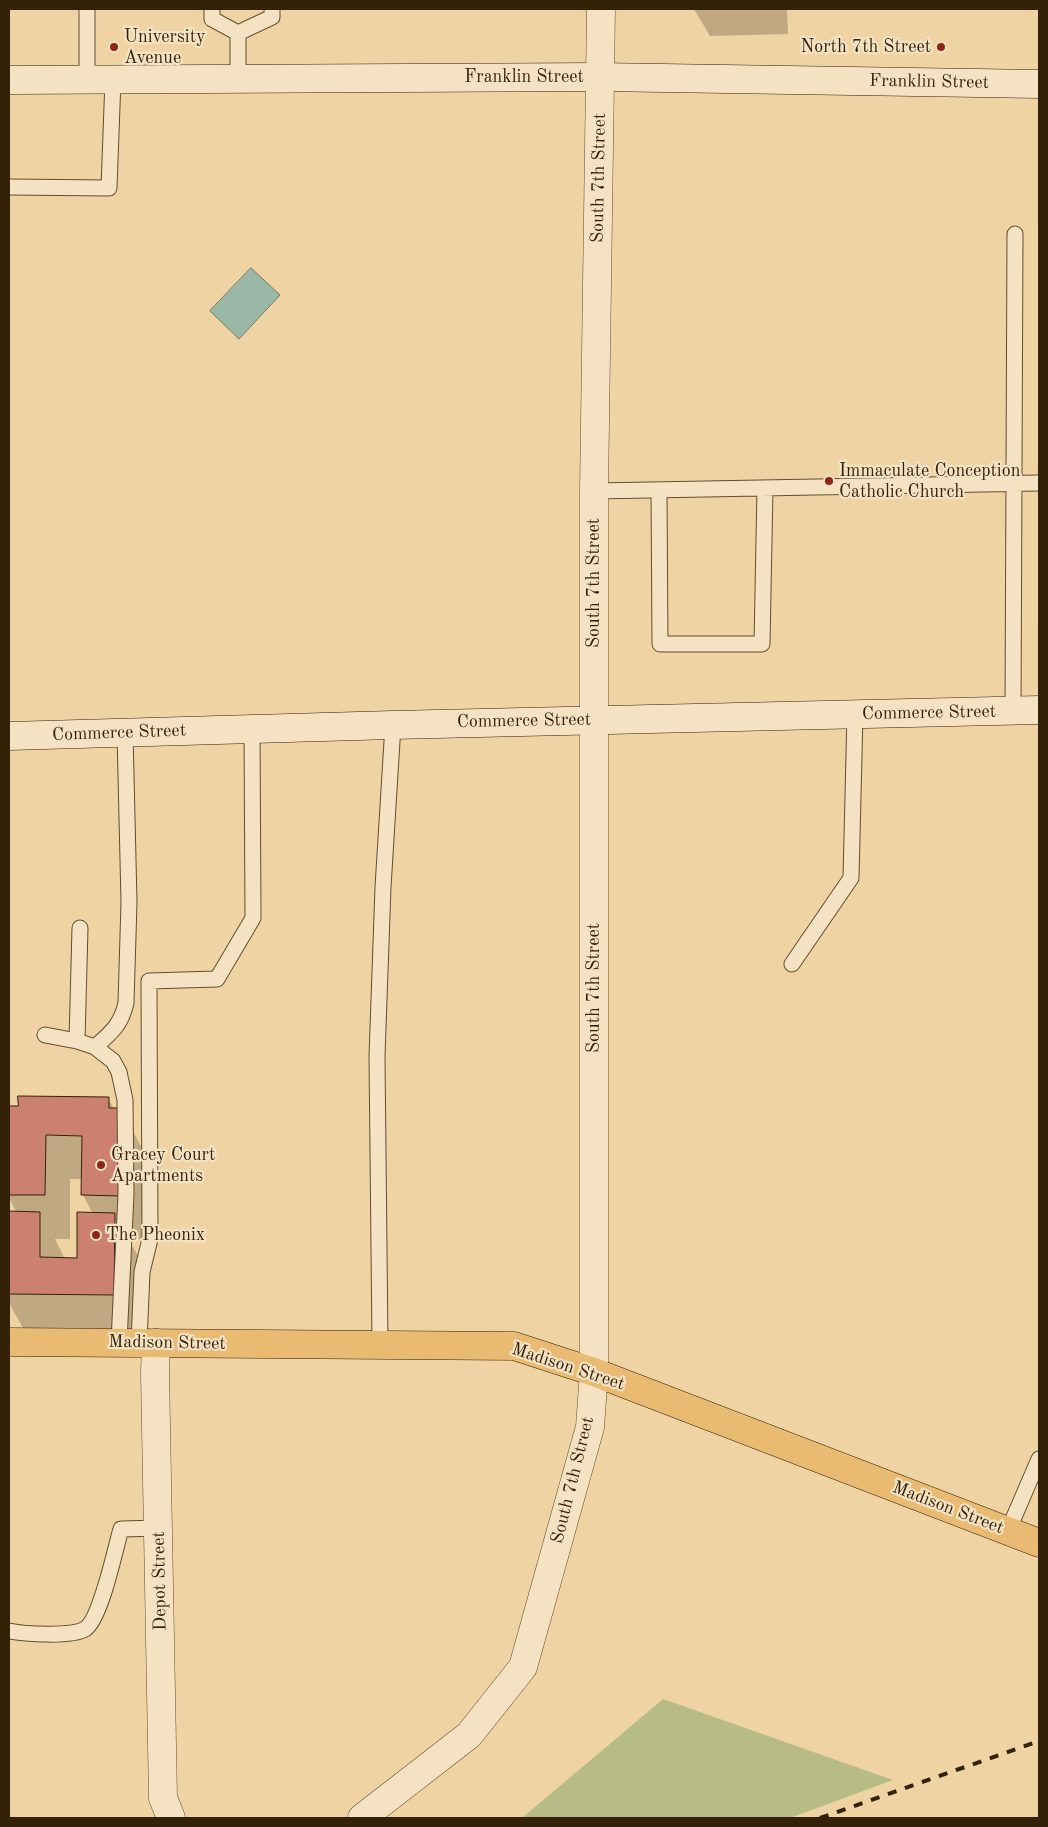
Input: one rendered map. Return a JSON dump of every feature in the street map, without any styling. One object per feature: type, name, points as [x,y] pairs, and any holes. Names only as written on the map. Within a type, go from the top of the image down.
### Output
[{"type":"main road","name":"Madison Street","points":[[9,1342],[514,1346],[594,1372],[1039,1543]]},
{"type":"street","points":[[600,77],[601,9]]},
{"type":"street","name":"Franklin Street","points":[[9,80],[600,77],[1039,84]]},
{"type":"street","name":"South 7th Street","points":[[362,1818],[469,1735],[523,1667],[590,1427],[594,1372],[594,491],[600,77]]},
{"type":"street","name":"Commerce Street","points":[[9,736],[252,730],[393,724],[1026,711]]},
{"type":"street","name":"Depot Street","points":[[138,1343],[155,1373],[163,1798],[170,1817]]},
{"type":"lane","points":[[9,187],[109,188],[100,79],[88,9]]},
{"type":"lane","points":[[212,9],[212,19],[238,33]]},
{"type":"lane","points":[[238,33],[272,17],[272,9]]},
{"type":"lane","points":[[238,33],[238,78]]},
{"type":"lane","points":[[1015,234],[1014,483],[1026,711]]},
{"type":"lane","points":[[594,491],[1039,483]]},
{"type":"lane","points":[[659,490],[660,644],[762,644],[765,488]]},
{"type":"lane","points":[[792,964],[850,878],[854,714]]},
{"type":"lane","points":[[380,1345],[377,1056],[383,887],[393,724]]},
{"type":"lane","points":[[138,1343],[142,1272],[150,1239],[149,981],[217,979],[253,918],[252,730]]},
{"type":"lane","points":[[95,1047],[115,1029],[123,1016],[126,1003],[129,902],[126,733]]},
{"type":"lane","points":[[77,1041],[80,928]]},
{"type":"lane","points":[[45,1035],[77,1041],[95,1047],[113,1061],[119,1072],[125,1100],[126,1194],[138,1343]]},
{"type":"lane","points":[[1008,1531],[1039,1459]]},
{"type":"lane","points":[[9,1631],[22,1634],[75,1633],[86,1629],[95,1618],[100,1605],[121,1529],[159,1528]]},
{"type":"green space","points":[[663,1699],[893,1780],[790,1818],[522,1818]]},
{"type":"shaded area","points":[[251,268],[280,295],[239,339],[210,311]]},
{"type":"building","name":"Gracey Court Apartments","points":[[18,1096],[109,1097],[109,1108],[121,1108],[120,1196],[81,1195],[82,1136],[46,1135],[45,1195],[9,1195],[9,1106],[18,1106]]},
{"type":"building","name":"The Pheonix","points":[[9,1211],[40,1212],[40,1257],[77,1258],[77,1212],[115,1213],[114,1295],[9,1294]]},
{"type":"railway","points":[[820,1818],[1039,1741]]},
{"type":"place","name":"University Avenue","points":[[114,47]]},
{"type":"place","name":"North 7th Street","points":[[941,47]]},
{"type":"place","name":"Immaculate Conception Catholic Church","points":[[829,481]]},
{"type":"place","name":"Gracey Court Apartments","points":[[101,1165]]},
{"type":"place","name":"The Pheonix","points":[[96,1235]]}]
